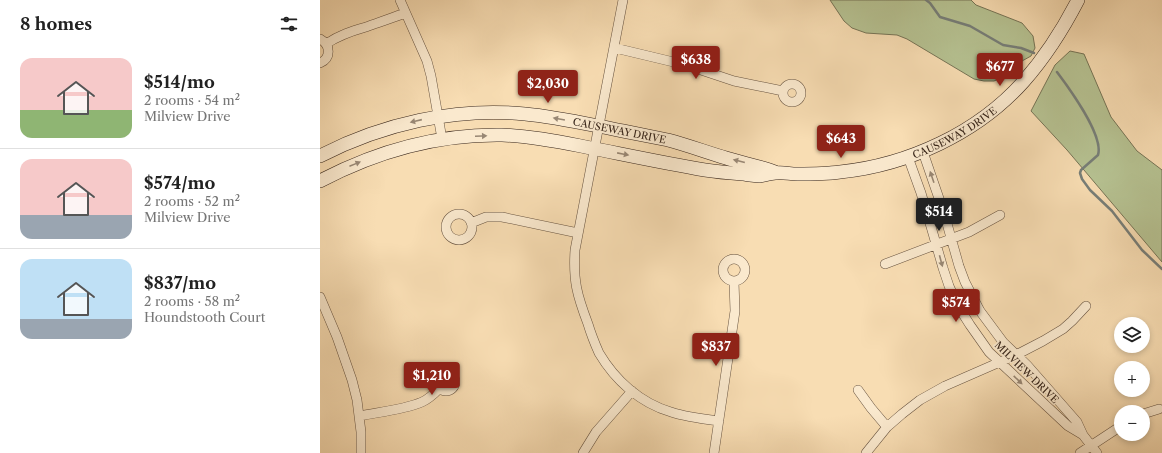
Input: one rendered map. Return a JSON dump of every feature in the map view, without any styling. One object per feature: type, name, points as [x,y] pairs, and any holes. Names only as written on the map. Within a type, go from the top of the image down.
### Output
[{"type":"street","points":[[400,0],[427,61],[442,139]]},
{"type":"street","points":[[623,0],[575,250],[574,266],[578,300],[599,351],[608,366],[621,382],[642,399],[670,412],[694,418],[719,421]]},
{"type":"street","name":"CAUSEWAY DRIVE","points":[[320,181],[350,166],[397,149],[426,141],[462,136],[520,136],[595,148],[704,170],[758,176],[777,173],[805,174],[840,172],[885,164],[923,152],[972,125],[988,113],[1022,83],[1046,53],[1061,32],[1078,0]]},
{"type":"street","points":[[320,63],[324,61],[328,55],[328,47],[323,42],[342,34],[405,13]]},
{"type":"street","points":[[615,48],[686,65],[734,81],[783,91]]},
{"type":"street","name":"CAUSEWAY DRIVE","points":[[320,156],[368,134],[438,117],[478,113],[524,114],[599,126],[666,140],[759,166],[777,173]]},
{"type":"street","name":"MILVIEW DRIVE","points":[[923,152],[944,213],[959,266],[972,298],[989,326],[1027,365],[1077,422],[1083,435],[1094,449]]},
{"type":"street","name":"MILVIEW DRIVE","points":[[908,157],[921,192],[949,286],[958,306],[989,352],[1068,426],[1083,435]]},
{"type":"street","points":[[885,264],[969,232],[1000,215]]},
{"type":"street","points":[[471,223],[486,217],[502,217],[578,233]]},
{"type":"street","points":[[714,453],[735,311],[734,282]]},
{"type":"street","points":[[320,297],[337,337],[352,380],[357,400],[362,453]]},
{"type":"street","points":[[866,453],[887,427],[920,400],[939,389],[1043,342],[1063,329],[1086,306]]},
{"type":"street","points":[[359,416],[412,406],[427,399],[440,388]]},
{"type":"street","points":[[858,390],[887,427]]},
{"type":"street","points":[[583,453],[596,432],[632,391]]},
{"type":"street","points":[[1150,411],[1159,408]]},
{"type":"street","points":[[1080,453],[1094,449],[1114,432]]},
{"type":"green space","points":[[830,0],[971,0],[976,5],[1022,23],[1033,36],[1035,48],[1031,56],[1022,61],[1003,77],[994,81],[974,79],[907,39],[897,35],[866,33],[852,28],[844,21]]},
{"type":"green space","points":[[1070,51],[1084,54],[1111,117],[1137,151],[1162,170],[1162,262],[1067,150],[1031,111],[1055,65]]},
{"type":"waterway","points":[[926,0],[940,17],[970,26],[1003,45],[1021,48],[1034,53]]},
{"type":"waterway","points":[[1057,72],[1084,112],[1096,136],[1098,155],[1081,170],[1080,173],[1082,179],[1090,190],[1112,211],[1142,250],[1162,269]]}]
